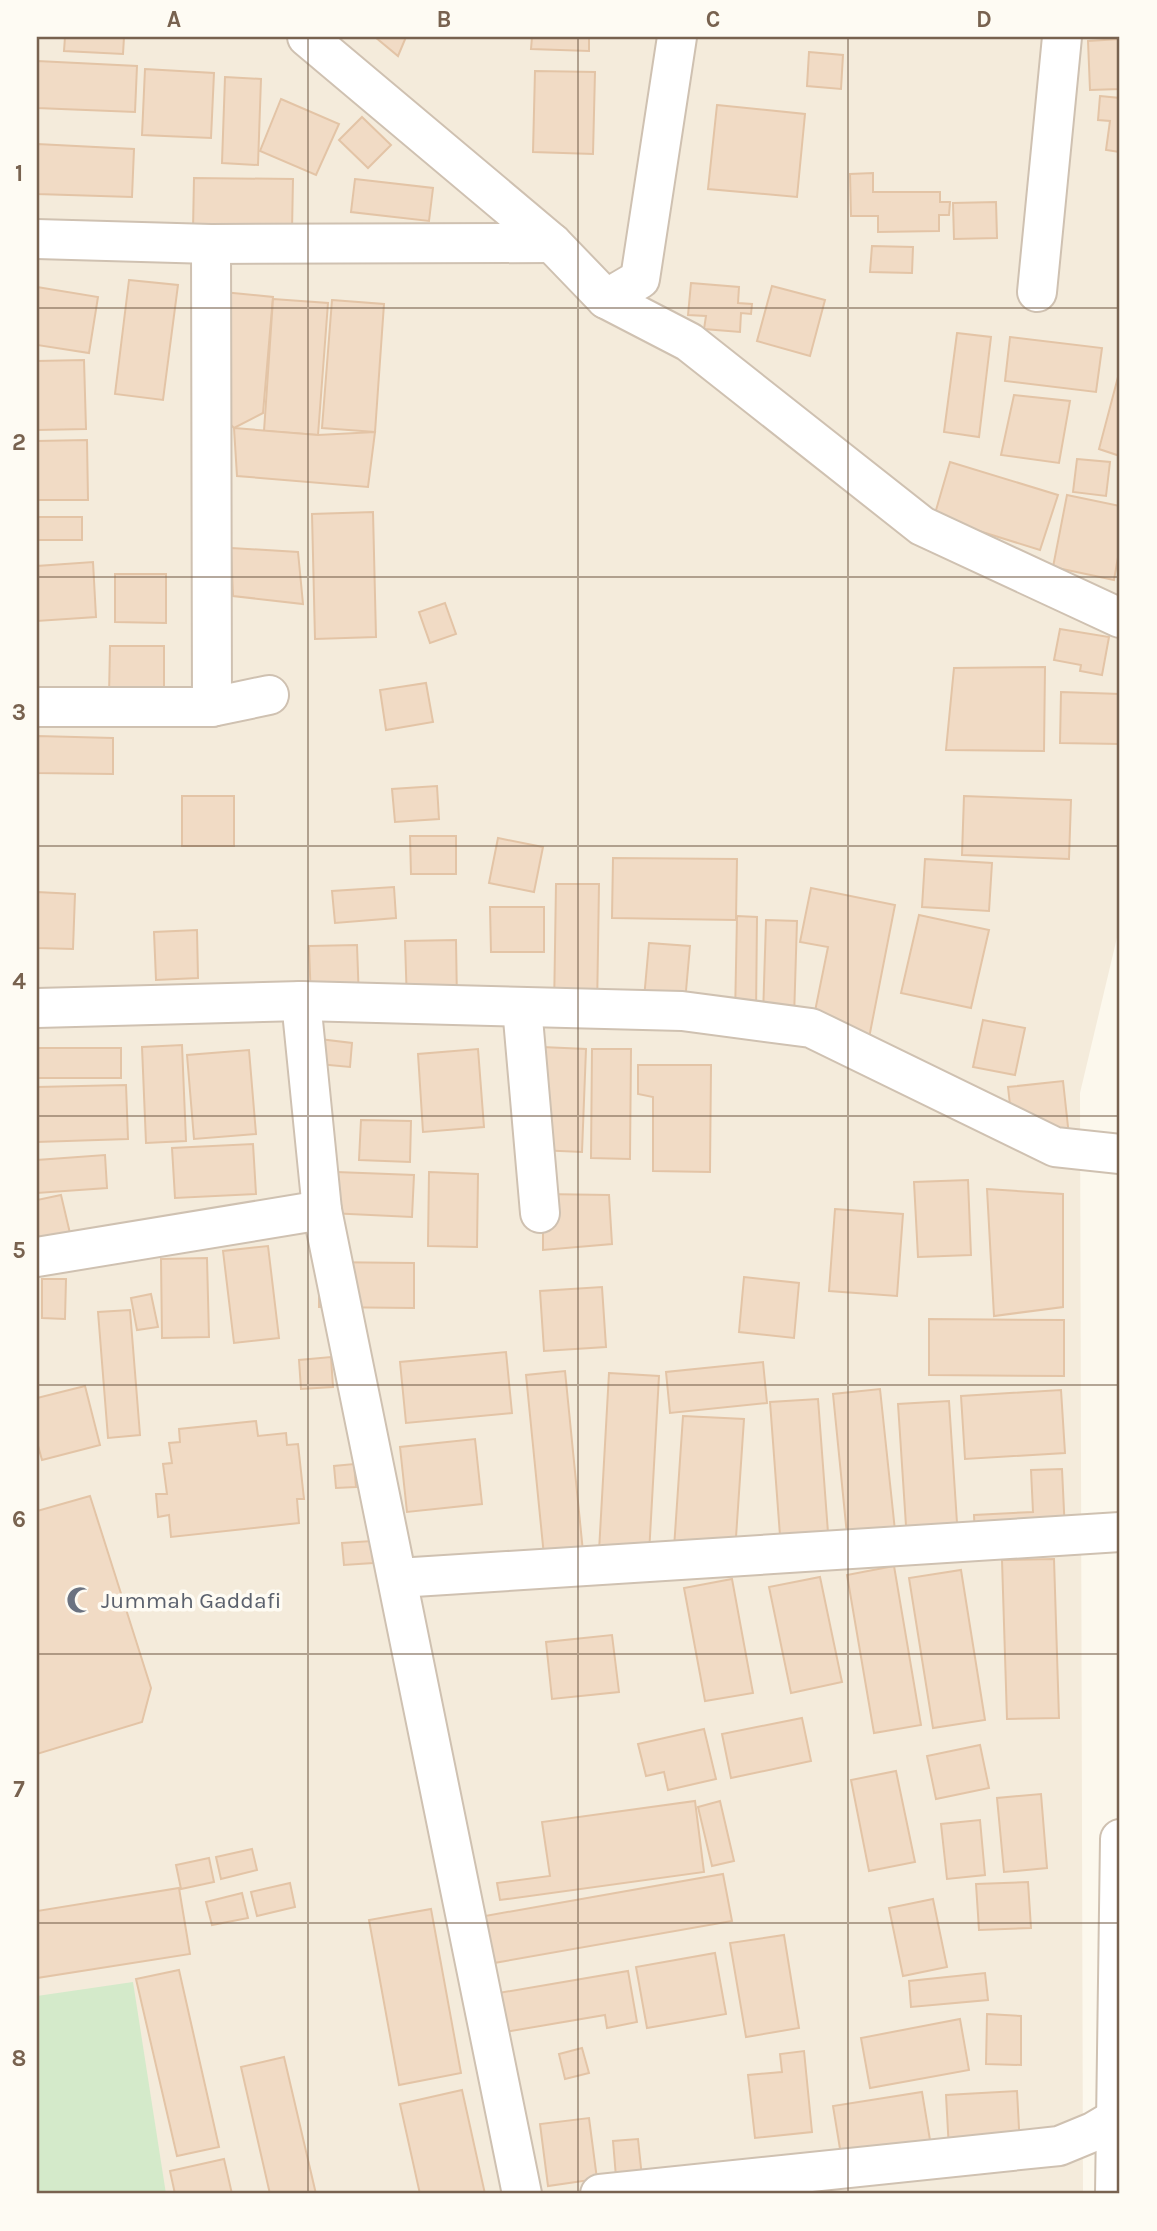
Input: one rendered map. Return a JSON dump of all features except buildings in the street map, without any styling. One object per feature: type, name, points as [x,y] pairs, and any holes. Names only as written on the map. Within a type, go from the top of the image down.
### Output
[{"type":"street","points":[[307,37],[552,243],[606,299],[689,342],[922,526],[1120,618]]},
{"type":"street","points":[[606,299],[640,279],[677,37]]},
{"type":"street","points":[[1037,292],[1062,37]]},
{"type":"street","points":[[37,239],[211,244],[552,243]]},
{"type":"street","points":[[211,244],[212,706]]},
{"type":"street","points":[[37,707],[212,706],[270,695]]},
{"type":"street","points":[[300,1001],[322,1210],[522,2194]]},
{"type":"street","points":[[37,1007],[300,1001],[682,1011],[811,1028],[1055,1147],[1120,1154]]},
{"type":"street","points":[[522,1007],[540,1213]]},
{"type":"street","points":[[37,1257],[322,1210]]},
{"type":"street","points":[[398,1578],[1120,1532]]},
{"type":"street","points":[[1115,2194],[1120,1839]]},
{"type":"street","points":[[600,2194],[1059,2146],[1093,2132],[1118,2116]]},
{"type":"shaded area","points":[[37,37],[1120,37],[1120,925],[1080,1093],[1083,2194],[37,2194]]},
{"type":"green space","points":[[133,1982],[166,2194],[37,2194],[37,1996]]},
{"type":"place","name":"Jummah Gaddafi","points":[[80,1600]]}]
